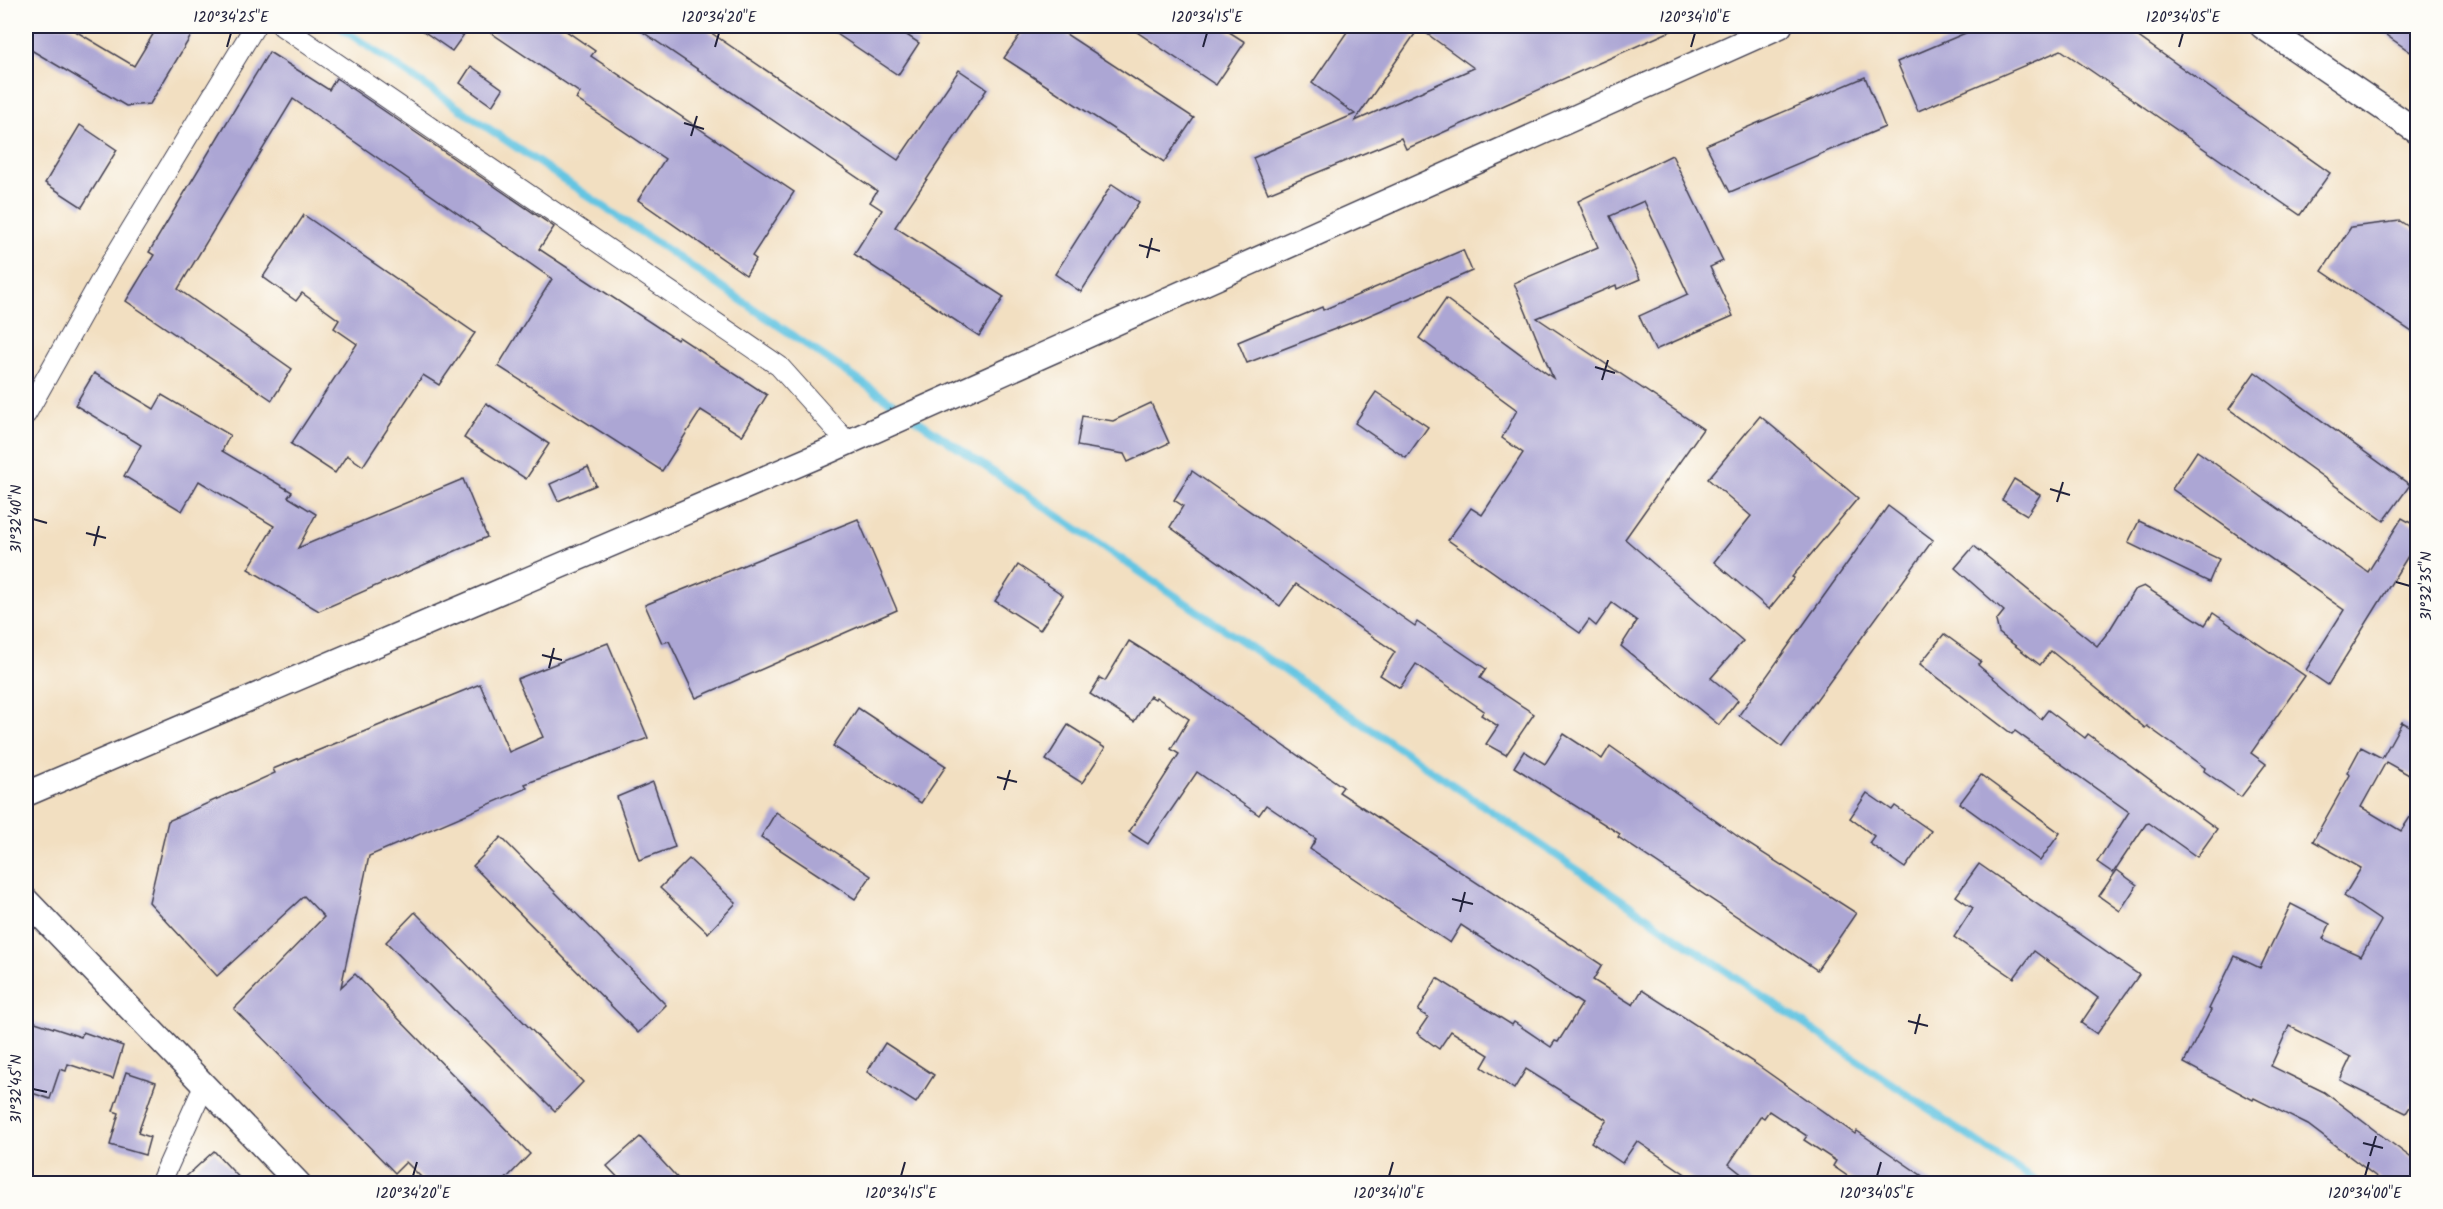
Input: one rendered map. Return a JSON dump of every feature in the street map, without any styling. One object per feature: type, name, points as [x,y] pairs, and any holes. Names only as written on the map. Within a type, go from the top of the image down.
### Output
[{"type":"street","points":[[26,414],[109,266],[255,26]]},
{"type":"street","points":[[282,26],[779,366],[848,443]]},
{"type":"street","points":[[26,794],[848,443],[1780,26]]},
{"type":"street","points":[[2262,26],[2418,132]]},
{"type":"street","points":[[26,900],[299,1184]]},
{"type":"street","points":[[160,1184],[204,1086]]},
{"type":"building","points":[[26,26],[67,26],[134,66],[158,26],[197,26],[150,104],[126,106],[26,47]]},
{"type":"building","points":[[416,26],[470,26],[452,51]]},
{"type":"building","points":[[481,26],[559,26],[595,51],[591,56],[794,192],[752,256],[756,259],[746,275],[638,200],[665,159],[576,99],[580,93]]},
{"type":"building","points":[[634,26],[701,26],[898,160],[959,70],[987,89],[895,227],[1004,297],[979,336],[854,254],[882,210],[870,202],[877,191]]},
{"type":"building","points":[[825,26],[893,26],[919,43],[898,75]]},
{"type":"building","points":[[1026,26],[1054,26],[1194,118],[1164,162],[1004,58]]},
{"type":"building","points":[[1128,26],[1220,26],[1245,42],[1216,85]]},
{"type":"building","points":[[1351,26],[1682,26],[1406,149],[1401,138],[1268,193],[1253,158],[1355,114],[1312,83]],"holes":[[[1419,28],[1474,68],[1355,121]]]},
{"type":"building","points":[[1982,26],[2123,26],[2330,173],[2300,215],[2061,50],[1918,111],[1897,62]]},
{"type":"building","points":[[2373,26],[2418,26],[2418,57]]},
{"type":"building","points":[[269,52],[329,90],[336,78],[554,227],[539,249],[677,340],[679,337],[767,395],[742,436],[701,410],[662,471],[498,366],[552,279],[293,99],[178,289],[292,369],[272,400],[126,301],[154,255],[149,252]]},
{"type":"building","points":[[471,66],[503,89],[492,106],[460,83]]},
{"type":"building","points":[[1865,77],[1885,127],[1730,192],[1706,145]]},
{"type":"building","points":[[80,125],[117,150],[82,207],[45,183]]},
{"type":"building","points":[[1672,155],[1723,261],[1710,267],[1733,316],[1655,350],[1639,316],[1688,294],[1644,201],[1610,216],[1640,279],[1617,289],[1616,285],[1537,318],[1703,429],[1625,539],[1743,641],[1711,678],[1738,700],[1719,725],[1621,646],[1637,621],[1612,603],[1596,626],[1589,620],[1580,633],[1448,540],[1471,508],[1482,515],[1523,453],[1502,438],[1517,410],[1419,338],[1446,299],[1553,378],[1514,283],[1598,247],[1578,201]]},
{"type":"building","points":[[1112,184],[1139,202],[1081,292],[1055,274]]},
{"type":"building","points":[[304,215],[475,333],[439,385],[423,375],[363,466],[347,455],[335,473],[291,444],[357,344],[334,328],[339,320],[302,293],[296,301],[263,277]]},
{"type":"building","points":[[2400,221],[2418,233],[2418,336],[2322,271],[2351,227]]},
{"type":"building","points":[[1463,250],[1472,271],[1361,319],[1247,363],[1238,342],[1322,307],[1323,310]]},
{"type":"building","points":[[2255,372],[2410,485],[2384,521],[2229,409]]},
{"type":"building","points":[[94,373],[154,409],[162,395],[230,435],[222,451],[292,492],[288,497],[316,514],[298,548],[463,479],[487,537],[319,611],[248,569],[274,526],[199,481],[182,511],[124,476],[141,445],[75,405]]},
{"type":"building","points":[[1376,392],[1428,427],[1406,458],[1355,423]]},
{"type":"building","points":[[486,403],[549,444],[526,479],[464,438]]},
{"type":"building","points":[[1151,403],[1169,443],[1128,462],[1124,454],[1077,446],[1082,416],[1113,421]]},
{"type":"building","points":[[1760,416],[1858,498],[1792,577],[1794,578],[1769,609],[1714,562],[1751,516],[1708,479]]},
{"type":"building","points":[[2197,451],[2368,572],[2402,518],[2418,527],[2418,540],[2328,685],[2306,670],[2344,610],[2172,489]]},
{"type":"building","points":[[588,467],[596,485],[558,501],[550,484]]},
{"type":"building","points":[[1192,471],[1415,626],[1417,622],[1486,669],[1480,678],[1534,714],[1506,755],[1486,744],[1498,726],[1481,715],[1484,711],[1416,664],[1400,688],[1380,675],[1395,652],[1296,584],[1280,606],[1170,527],[1183,506],[1174,500]]},
{"type":"building","points":[[2014,479],[2040,495],[2027,515],[2002,500]]},
{"type":"building","points":[[1888,506],[1933,540],[1782,747],[1739,715]]},
{"type":"building","points":[[858,519],[897,610],[696,698],[669,641],[662,643],[645,605]]},
{"type":"building","points":[[2139,521],[2219,559],[2209,582],[2128,543]]},
{"type":"building","points":[[1974,546],[2097,646],[2134,590],[2144,586],[2205,625],[2213,613],[2305,676],[2251,753],[2266,764],[2241,797],[2147,726],[2145,728],[2051,651],[2040,665],[1999,633],[1996,621],[2004,611],[1955,568]]},
{"type":"building","points":[[1018,565],[1063,595],[1040,630],[995,601]]},
{"type":"building","points":[[1944,634],[1981,661],[1978,665],[2041,719],[2048,710],[2085,738],[2088,734],[2217,829],[2197,857],[2149,823],[2146,824],[2113,873],[2097,862],[2129,812],[2015,731],[2012,734],[1920,664]]},
{"type":"building","points":[[1129,641],[1174,669],[1343,787],[1339,792],[1602,965],[1593,980],[1633,1005],[1642,990],[1756,1064],[1855,1134],[1857,1131],[1934,1184],[1859,1184],[1833,1166],[1836,1161],[1804,1140],[1807,1136],[1769,1111],[1764,1118],[1761,1116],[1729,1164],[1754,1184],[1700,1184],[1637,1141],[1622,1163],[1591,1142],[1607,1120],[1526,1069],[1514,1089],[1482,1067],[1489,1055],[1451,1031],[1439,1049],[1417,1033],[1428,1017],[1418,1011],[1437,978],[1512,1025],[1514,1022],[1551,1047],[1555,1041],[1558,1042],[1582,1004],[1461,925],[1450,943],[1310,849],[1316,839],[1266,805],[1259,815],[1197,772],[1148,844],[1129,832],[1179,754],[1171,749],[1189,719],[1156,697],[1155,699],[1150,696],[1134,722],[1090,694],[1100,678],[1105,681]]},
{"type":"building","points":[[608,643],[648,738],[525,784],[527,788],[369,856],[341,987],[355,974],[530,1154],[501,1184],[428,1184],[406,1162],[395,1173],[234,1009],[324,917],[304,896],[217,976],[149,902],[168,821],[275,773],[273,769],[480,684],[509,752],[543,737],[517,679]]},
{"type":"building","points":[[858,708],[946,766],[921,803],[833,746]]},
{"type":"building","points":[[2402,722],[2418,731],[2418,780],[2386,762],[2361,807],[2401,831],[2418,805],[2418,1095],[2406,1113],[2340,1080],[2351,1057],[2289,1026],[2271,1066],[2324,1092],[2418,1163],[2418,1184],[2386,1184],[2308,1125],[2254,1098],[2253,1100],[2184,1063],[2235,956],[2260,968],[2291,904],[2330,924],[2323,939],[2361,956],[2381,921],[2344,896],[2361,868],[2313,841],[2350,775],[2347,773],[2361,747],[2382,758]]},
{"type":"building","points":[[1068,725],[1105,748],[1082,783],[1046,760]]},
{"type":"building","points":[[1564,734],[1602,759],[1610,746],[1747,843],[1856,913],[1817,970],[1618,837],[1620,834],[1514,767],[1524,751],[1545,764]]},
{"type":"building","points":[[1981,775],[2060,833],[2040,861],[1960,803]]},
{"type":"building","points":[[653,782],[675,847],[639,860],[617,797]]},
{"type":"building","points":[[1867,793],[1892,810],[1895,806],[1931,831],[1905,868],[1869,843],[1874,836],[1850,818]]},
{"type":"building","points":[[776,812],[871,876],[855,899],[761,837]]},
{"type":"building","points":[[501,837],[666,1005],[638,1033],[473,866]]},
{"type":"building","points":[[689,859],[736,903],[708,933],[660,888]]},
{"type":"building","points":[[1979,864],[2139,975],[2097,1034],[2081,1023],[2098,998],[2034,951],[2014,978],[1954,937],[1973,908],[1956,896]]},
{"type":"building","points":[[2117,870],[2137,885],[2120,911],[2099,896]]},
{"type":"building","points":[[415,912],[583,1082],[555,1111],[386,942]]},
{"type":"building","points":[[26,1019],[81,1037],[83,1032],[123,1046],[113,1079],[68,1064],[66,1071],[60,1069],[50,1099],[26,1091]]},
{"type":"building","points":[[885,1043],[934,1075],[916,1103],[867,1072]]},
{"type":"building","points":[[126,1072],[156,1082],[138,1133],[150,1137],[145,1155],[110,1145],[119,1113],[113,1111]]},
{"type":"building","points":[[640,1137],[683,1184],[624,1184],[607,1166]]},
{"type":"building","points":[[214,1151],[245,1184],[178,1184]]},
{"type":"waterway","points":[[338,26],[904,411]]},
{"type":"waterway","points":[[914,418],[2039,1184]]}]
